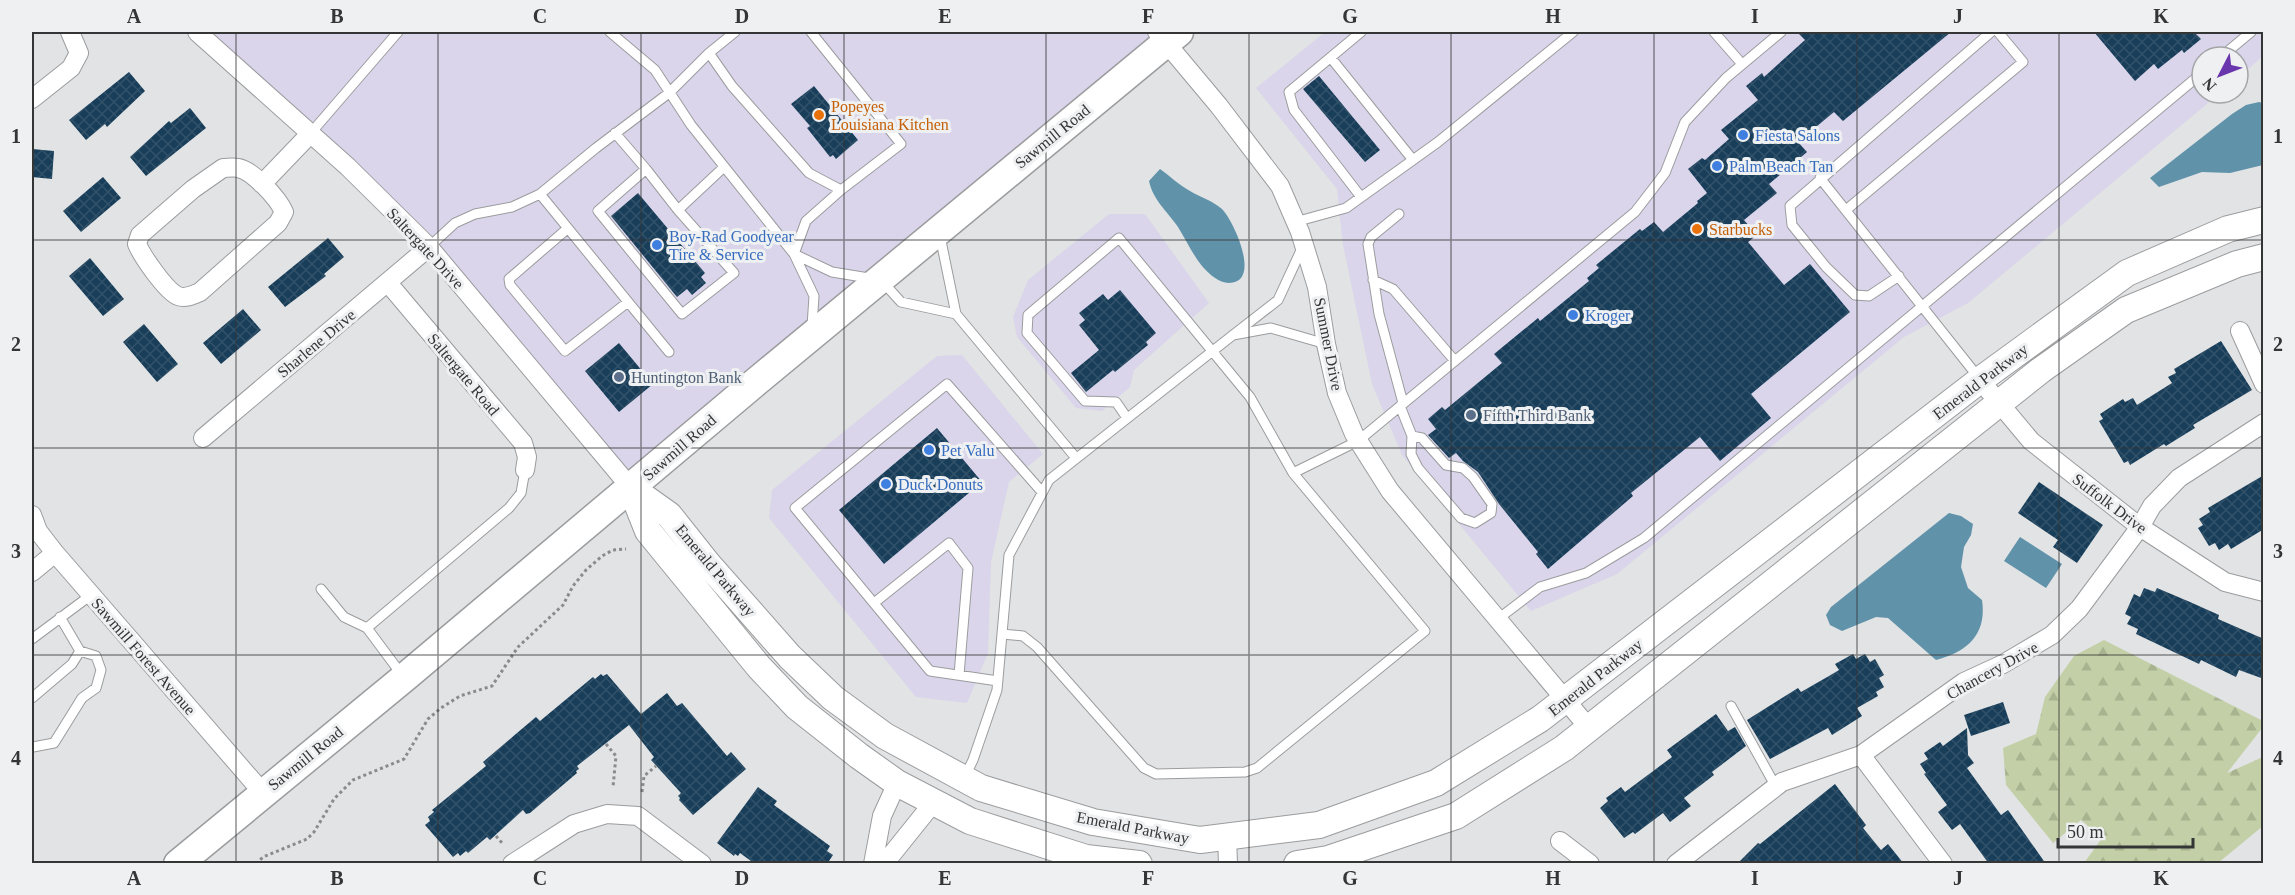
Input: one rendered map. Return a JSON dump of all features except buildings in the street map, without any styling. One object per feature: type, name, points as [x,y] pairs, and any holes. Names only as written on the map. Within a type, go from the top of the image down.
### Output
[{"type":"main road","name":"Sawmill Road","points":[[178,864],[881,280],[1168,35]]},
{"type":"main road","name":"Emerald Parkway","points":[[631,488],[669,515],[708,564],[790,657],[833,698],[885,736],[981,788],[1093,822],[1200,840],[1319,825],[1436,783],[1540,719],[1980,380],[2127,273],[2228,229],[2264,220]]},
{"type":"main road","name":"Emerald Parkway","points":[[1297,864],[1328,860],[1456,816],[1564,748],[2041,370],[2127,310],[2237,264],[2264,257]]},
{"type":"main road","name":"Emerald Parkway","points":[[631,488],[648,531],[759,667],[796,707],[897,783],[970,821],[1086,858],[1139,864]]},
{"type":"street","points":[[32,99],[71,68],[79,53],[73,32]]},
{"type":"street","name":"Saltergate Drive","points":[[196,32],[348,167],[429,247],[631,488]]},
{"type":"street","name":"Summer Drive","points":[[1168,35],[1280,186],[1304,244],[1317,287],[1337,393],[1358,441],[1390,491],[1589,728]]},
{"type":"street","points":[[262,184],[310,134]]},
{"type":"street","points":[[223,168],[240,168],[262,184],[280,202],[284,212],[278,223],[200,292],[186,297],[176,295],[143,259],[137,244],[140,235],[193,189],[223,168]]},
{"type":"street","name":"Sharlene Drive","points":[[203,438],[429,247]]},
{"type":"street","name":"Saltergate Road","points":[[388,283],[522,443],[526,457],[525,470]]},
{"type":"street","points":[[2240,331],[2264,384]]},
{"type":"street","name":"Suffolk Drive","points":[[1980,380],[2031,441],[2140,526],[2225,582],[2264,592]]},
{"type":"street","name":"Chancery Drive","points":[[1676,864],[1782,782],[1861,755],[1964,682],[2003,664],[2052,635],[2079,609],[2152,506],[2179,478],[2264,423]]},
{"type":"street","name":"Sawmill Forest Avenue","points":[[32,515],[38,531],[54,553],[263,793]]},
{"type":"street","points":[[32,572],[54,553]]},
{"type":"street","points":[[1861,755],[1943,864]]},
{"type":"street","points":[[873,864],[882,816],[897,783]]},
{"type":"street","points":[[884,864],[933,803]]},
{"type":"street","points":[[512,864],[574,824],[607,814],[638,816],[702,864]]},
{"type":"street","points":[[1227,837],[1227,864]]},
{"type":"street","points":[[1560,841],[1590,864]]},
{"type":"lane","points":[[310,134],[398,32]]},
{"type":"lane","points":[[610,32],[655,70],[669,93],[724,167],[794,254],[814,296],[811,338]]},
{"type":"lane","points":[[429,247],[455,223],[475,214],[512,207],[540,194],[669,93],[709,53],[735,32]]},
{"type":"lane","points":[[794,254],[806,221],[901,144],[811,32]]},
{"type":"lane","points":[[1361,32],[1289,92],[1294,110],[1361,197]]},
{"type":"lane","points":[[1295,222],[1346,208],[1438,142],[1573,32]]},
{"type":"lane","points":[[1714,32],[1742,64]]},
{"type":"lane","points":[[1293,472],[1358,441],[1635,212],[1665,173],[1685,122],[1726,78],[1781,32]]},
{"type":"lane","points":[[1899,276],[1869,296],[1855,295],[1826,267],[1792,225],[1790,206],[1991,32]]},
{"type":"lane","points":[[1846,210],[2023,62],[1998,32]]},
{"type":"lane","points":[[2236,45],[2252,32]]},
{"type":"lane","points":[[709,53],[732,86],[808,173],[842,190]]},
{"type":"lane","points":[[1331,58],[1413,160]]},
{"type":"lane","points":[[1498,619],[1540,587],[1586,573],[1644,538],[2190,83]]},
{"type":"lane","points":[[615,133],[646,169],[678,210],[734,273],[682,314],[598,210],[646,169]]},
{"type":"lane","points":[[678,210],[724,167]]},
{"type":"lane","points":[[1821,178],[1980,380]]},
{"type":"lane","points":[[540,194],[669,352]]},
{"type":"lane","points":[[1399,214],[1371,237],[1368,244],[1379,314],[1412,436],[1411,454],[1418,468],[1461,518],[1475,523],[1491,513],[1492,504],[1473,477],[1463,468],[1446,465],[1422,438],[1412,436]]},
{"type":"lane","points":[[567,229],[509,279],[510,285],[565,351],[628,302]]},
{"type":"lane","points":[[939,231],[956,314],[1076,458]]},
{"type":"lane","points":[[1002,634],[1023,636],[1037,647],[1144,768],[1156,774],[1245,772],[1257,768],[1425,631],[1293,472],[1250,397],[1119,238],[1028,315],[1027,333],[1084,401],[1116,402],[1127,418]]},
{"type":"lane","points":[[964,778],[973,760],[998,690],[1008,555],[1049,480],[1278,300],[1304,244]]},
{"type":"lane","points":[[794,254],[832,272],[881,280],[901,302],[956,314]]},
{"type":"lane","points":[[1373,280],[1394,289],[1455,361]]},
{"type":"lane","points":[[1233,335],[1271,328],[1326,344]]},
{"type":"lane","points":[[998,681],[930,671],[795,508],[947,384],[1042,492]]},
{"type":"lane","points":[[367,628],[509,508],[521,493],[525,470]]},
{"type":"lane","points":[[874,603],[949,543],[968,568],[959,675]]},
{"type":"lane","points":[[321,589],[344,617],[367,628],[404,678]]},
{"type":"lane","points":[[32,639],[91,595]]},
{"type":"lane","points":[[32,746],[54,743],[82,698],[96,688],[101,670],[96,656],[80,651],[60,617]]},
{"type":"lane","points":[[32,698],[72,664],[80,651]]},
{"type":"lane","points":[[1731,706],[1776,787]]},
{"type":"path","points":[[256,864],[263,857],[307,838],[314,832],[334,799],[353,780],[404,759],[428,719],[441,708],[460,696],[492,686],[518,646],[563,605],[573,586],[586,570],[613,550],[626,549]]},
{"type":"path","points":[[606,744],[616,756],[613,787]]},
{"type":"path","points":[[642,792],[644,776],[656,766]]},
{"type":"path","points":[[496,836],[502,843]]},
{"type":"shaded area","points":[[197,32],[1179,32],[631,488],[429,247]]},
{"type":"shaded area","points":[[1325,32],[2263,32],[2263,56],[2250,67],[2250,45],[2190,45],[2190,105],[2206,105],[1968,303],[1904,337],[1617,574],[1531,611],[1402,455],[1372,384],[1343,245],[1337,189],[1256,88]]},
{"type":"shaded area","points":[[1109,214],[1145,214],[1209,303],[1134,370],[1130,387],[1102,411],[1076,408],[1017,337],[1013,317],[1028,280]]},
{"type":"shaded area","points":[[962,355],[1043,454],[1009,482],[991,562],[988,653],[967,703],[916,697],[769,518],[772,490],[937,356]]},
{"type":"green space","points":[[2104,640],[2263,721],[2263,727],[2227,773],[2263,757],[2263,826],[2218,863],[2084,863],[2102,838],[2081,820],[2053,843],[2006,785],[2003,748],[2036,734],[2045,697],[2074,656]]},
{"type":"water","points":[[2263,103],[2263,165],[2230,173],[2202,172],[2159,187],[2150,178],[2232,114],[2250,104]]},
{"type":"water","points":[[1160,169],[1186,189],[1211,201],[1227,216],[1242,251],[1244,273],[1239,280],[1229,283],[1222,281],[1211,275],[1199,262],[1151,188],[1149,181]]},
{"type":"water","points":[[1949,513],[1961,516],[1973,524],[1971,535],[1964,547],[1961,567],[1968,588],[1982,600],[1981,623],[1973,640],[1957,652],[1936,660],[1888,618],[1876,617],[1842,631],[1830,625],[1826,615],[1831,607]]},
{"type":"water","points":[[2020,537],[2062,564],[2046,588],[2004,561]]},
{"type":"place","name":"Popeyes Louisiana Kitchen","points":[[819,115]]},
{"type":"place","name":"Fiesta Salons","points":[[1743,135]]},
{"type":"place","name":"Palm Beach Tan","points":[[1717,166]]},
{"type":"place","name":"Starbucks","points":[[1697,229]]},
{"type":"place","name":"Boy-Rad Goodyear Tire & Service","points":[[657,245]]},
{"type":"place","name":"Kroger","points":[[1573,315]]},
{"type":"place","name":"Huntington Bank","points":[[619,377]]},
{"type":"place","name":"Fifth Third Bank","points":[[1471,415]]},
{"type":"place","name":"Pet Valu","points":[[929,450]]},
{"type":"place","name":"Duck Donuts","points":[[886,484]]}]
